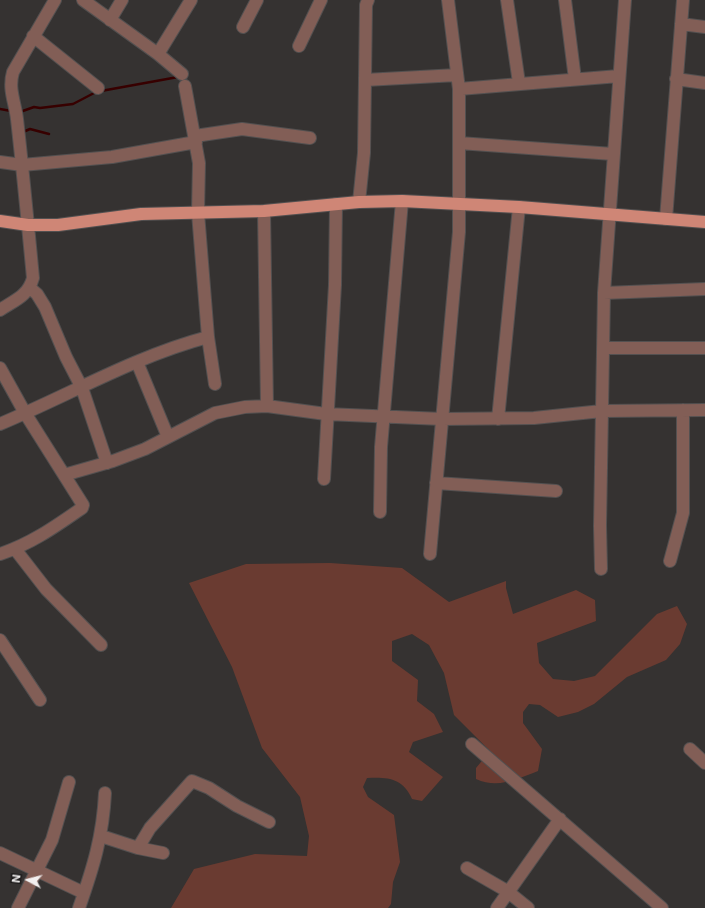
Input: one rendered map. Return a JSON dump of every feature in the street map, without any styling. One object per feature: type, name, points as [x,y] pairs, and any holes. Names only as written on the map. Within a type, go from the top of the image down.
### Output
[{"type":"main road","points":[[0,222],[28,225],[78,224],[141,214],[264,211],[360,202],[402,201],[519,207],[608,216],[705,222]]},
{"type":"street","points":[[0,310],[22,296],[30,288],[33,278],[22,165],[11,80],[13,72],[55,0]]},
{"type":"street","points":[[83,0],[158,54],[182,74]]},
{"type":"street","points":[[110,20],[122,0]]},
{"type":"street","points":[[158,54],[191,0]]},
{"type":"street","points":[[243,27],[257,0]]},
{"type":"street","points":[[299,46],[321,0]]},
{"type":"street","points":[[360,202],[364,153],[366,5],[368,0]]},
{"type":"street","points":[[430,554],[457,264],[459,204],[459,89],[448,0]]},
{"type":"street","points":[[507,0],[519,83]]},
{"type":"street","points":[[565,0],[575,79]]},
{"type":"street","points":[[601,568],[600,526],[604,293],[608,216],[625,0]]},
{"type":"street","points":[[666,219],[683,0]]},
{"type":"street","points":[[681,24],[705,27]]},
{"type":"street","points":[[33,36],[98,88]]},
{"type":"street","points":[[365,80],[457,75]]},
{"type":"street","points":[[459,89],[619,76]]},
{"type":"street","points":[[676,80],[705,83]]},
{"type":"street","points":[[185,86],[196,139],[200,174],[198,213],[208,338],[215,384]]},
{"type":"street","points":[[0,162],[22,165],[112,157],[242,129],[310,138]]},
{"type":"street","points":[[459,143],[613,154]]},
{"type":"street","points":[[380,512],[383,418],[402,201]]},
{"type":"street","points":[[324,479],[326,414],[335,285],[336,204]]},
{"type":"street","points":[[498,418],[519,207]]},
{"type":"street","points":[[264,211],[267,406]]},
{"type":"street","points":[[30,288],[37,294],[45,307],[66,358],[82,388],[107,463]]},
{"type":"street","points":[[604,293],[705,289]]},
{"type":"street","points":[[0,424],[137,362],[185,344],[208,338]]},
{"type":"street","points":[[603,348],[705,348]]},
{"type":"street","points":[[137,362],[168,437]]},
{"type":"street","points":[[0,368],[25,413],[82,502],[82,508],[45,534],[0,554]]},
{"type":"street","points":[[64,475],[107,463],[145,449],[215,413],[245,407],[267,406],[326,414],[383,418],[442,419],[534,418],[602,411],[705,410]]},
{"type":"street","points":[[670,561],[683,513],[683,410]]},
{"type":"street","points":[[436,483],[556,491]]},
{"type":"street","points":[[14,549],[46,588],[101,645]]},
{"type":"street","points":[[0,640],[40,700]]},
{"type":"street","points":[[472,744],[662,908]]},
{"type":"street","points":[[690,749],[705,763]]},
{"type":"street","points":[[138,848],[150,828],[192,781],[209,788],[237,806],[269,822]]},
{"type":"street","points":[[18,908],[56,831],[69,782]]},
{"type":"street","points":[[79,908],[101,836],[105,793]]},
{"type":"street","points":[[497,908],[507,891],[560,819]]},
{"type":"street","points":[[101,836],[138,848],[163,853]]},
{"type":"street","points":[[0,852],[84,893]]},
{"type":"street","points":[[467,868],[507,891],[528,908]]},
{"type":"shaded area","points":[[330,563],[402,568],[449,602],[506,581],[506,588],[513,614],[576,590],[595,600],[596,621],[537,643],[539,663],[553,679],[574,681],[595,676],[657,614],[677,606],[687,624],[680,644],[666,660],[627,677],[594,704],[578,712],[558,717],[540,705],[529,704],[523,712],[523,723],[542,749],[538,771],[515,780],[500,783],[484,782],[476,779],[476,768],[490,751],[454,715],[444,673],[429,645],[412,634],[392,641],[392,661],[418,680],[417,701],[434,714],[443,732],[413,742],[409,752],[443,777],[422,801],[412,799],[404,787],[394,780],[367,778],[363,787],[368,797],[394,815],[400,862],[393,882],[391,904],[388,908],[171,908],[194,869],[255,854],[307,856],[309,836],[300,797],[262,748],[232,667],[189,583],[246,564]]},
{"type":"waterway","points":[[101,91],[178,77]]},
{"type":"waterway","points":[[20,112],[34,107],[40,108],[73,104],[96,92]]},
{"type":"waterway","points":[[0,109],[11,111]]},
{"type":"waterway","points":[[23,132],[30,129],[49,134]]}]
